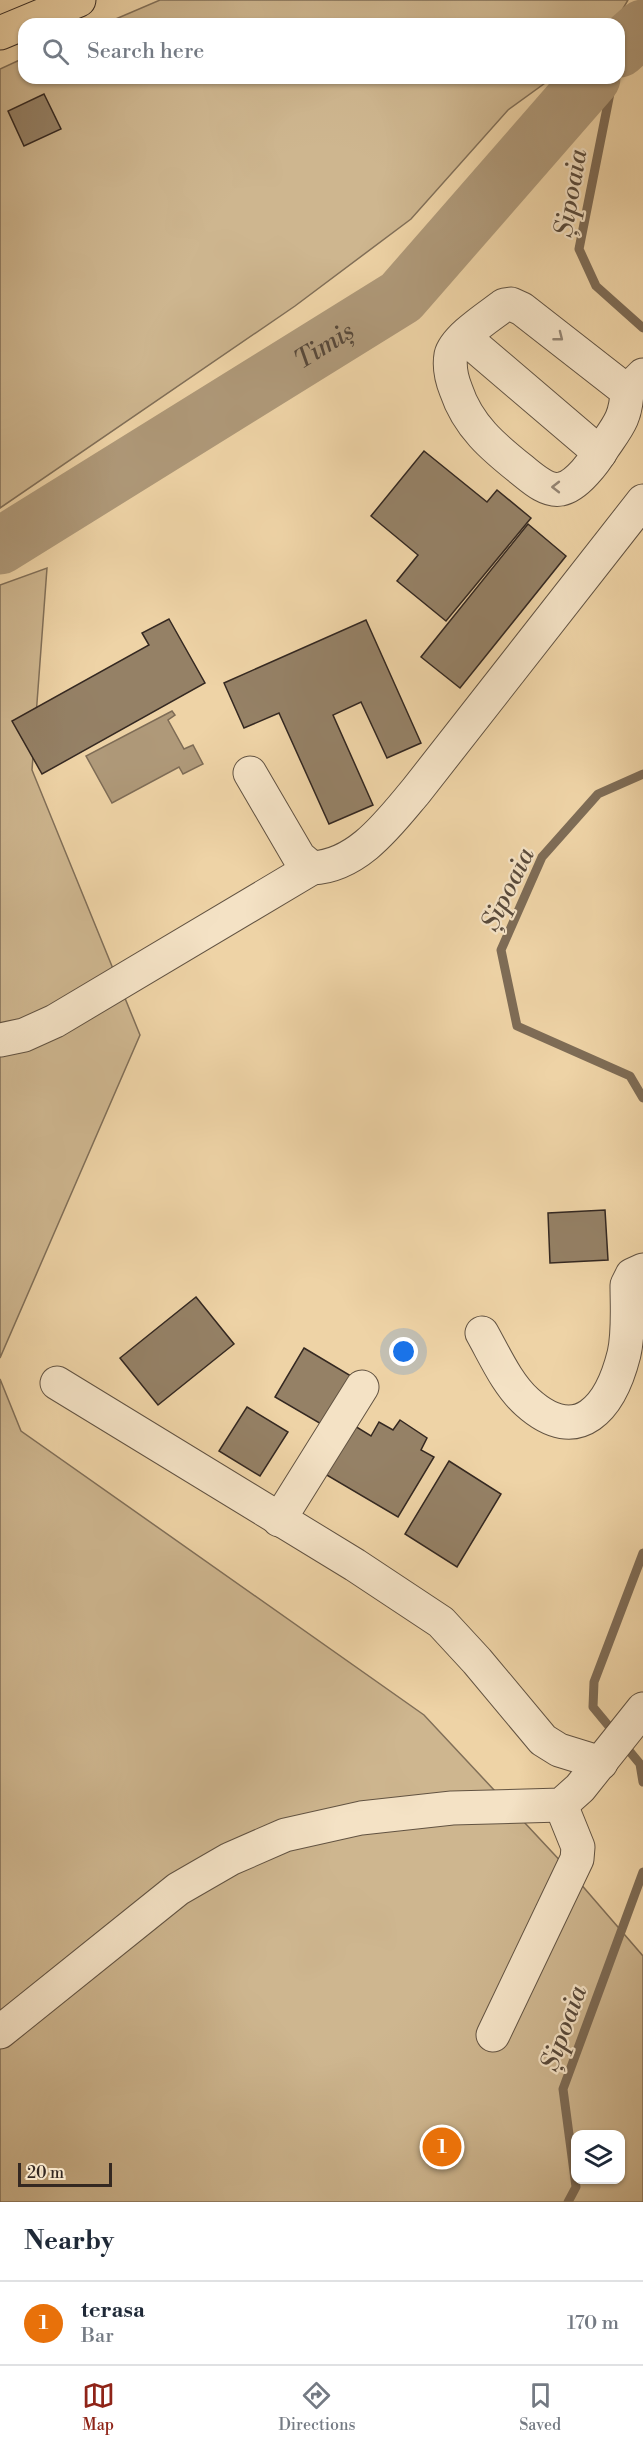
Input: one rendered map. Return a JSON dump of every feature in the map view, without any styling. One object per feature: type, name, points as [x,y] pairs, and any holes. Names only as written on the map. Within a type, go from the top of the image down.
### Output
[{"type":"highway","points":[[36,18],[79,0]]},
{"type":"highway","points":[[0,33],[18,25]]},
{"type":"street","points":[[511,304],[635,383],[627,410],[600,453],[568,487],[556,490],[547,488],[496,450],[476,430],[461,406],[452,378],[451,354],[464,337],[504,305],[511,304]]},
{"type":"street","points":[[464,337],[600,453]]},
{"type":"street","points":[[0,1040],[24,1035],[54,1021],[312,868],[336,864],[362,848],[385,828],[643,501]]},
{"type":"street","points":[[250,772],[299,857],[312,868]]},
{"type":"street","points":[[482,1333],[508,1378],[525,1401],[547,1417],[568,1423],[581,1422],[598,1409],[614,1385],[625,1352],[627,1285],[632,1275],[643,1270]]},
{"type":"street","points":[[57,1383],[441,1622],[477,1660],[543,1740],[559,1750],[605,1758]]},
{"type":"street","points":[[279,1520],[362,1387]]},
{"type":"street","points":[[0,2032],[178,1889],[230,1859],[285,1835],[361,1818],[441,1809],[561,1805],[580,1788],[639,1714]]},
{"type":"street","points":[[493,2036],[577,1859],[578,1847],[561,1805]]},
{"type":"shaded area","points":[[160,0],[628,0],[618,18],[118,18]]},
{"type":"shaded area","points":[[18,61],[18,84],[544,84],[508,110],[411,219],[295,306],[0,508],[0,69]]},
{"type":"shaded area","points":[[47,568],[32,770],[140,1035],[0,1358],[0,585]]},
{"type":"shaded area","points":[[172,711],[175,715],[168,720],[184,749],[193,745],[203,764],[183,774],[179,767],[112,803],[86,756]]},
{"type":"shaded area","points":[[0,1379],[21,1431],[424,1715],[566,1867],[643,1956],[643,2202],[0,2202]]},
{"type":"building","points":[[44,94],[61,129],[24,146],[8,111]]},
{"type":"building","points":[[424,451],[487,502],[497,490],[531,518],[446,621],[397,581],[418,555],[371,516]]},
{"type":"building","points":[[528,524],[566,556],[460,688],[421,657]]},
{"type":"building","points":[[169,619],[205,683],[42,774],[12,721],[149,645],[142,633]]},
{"type":"building","points":[[366,620],[421,743],[387,758],[361,702],[333,715],[373,805],[329,824],[279,713],[244,728],[224,683]]},
{"type":"building","points":[[605,1210],[608,1260],[550,1263],[548,1213]]},
{"type":"building","points":[[196,1297],[234,1344],[158,1405],[120,1358]]},
{"type":"building","points":[[304,1348],[356,1379],[328,1428],[275,1397]]},
{"type":"building","points":[[247,1407],[288,1432],[260,1476],[219,1451]]},
{"type":"building","points":[[400,1420],[427,1438],[421,1450],[434,1457],[398,1517],[325,1474],[355,1426],[371,1436],[379,1422],[393,1430]]},
{"type":"building","points":[[449,1461],[501,1494],[457,1567],[405,1534]]},
{"type":"waterway","name":"Timiș","points":[[625,44],[643,28]]},
{"type":"waterway","name":"Timiș","points":[[0,546],[401,297],[587,84]]},
{"type":"waterway","name":"Șipoaia","points":[[612,84],[579,249],[596,286],[643,328]]},
{"type":"waterway","name":"Șipoaia","points":[[643,774],[598,794],[542,857],[501,950],[517,1026],[630,1076],[643,1098]]},
{"type":"waterway","name":"Șipoaia","points":[[643,1553],[594,1682],[593,1707],[640,1764],[643,1782]]},
{"type":"waterway","name":"Șipoaia","points":[[568,2202],[576,2187],[563,2089],[643,1872]]},
{"type":"place","name":"terasa","points":[[442,2147]]}]
